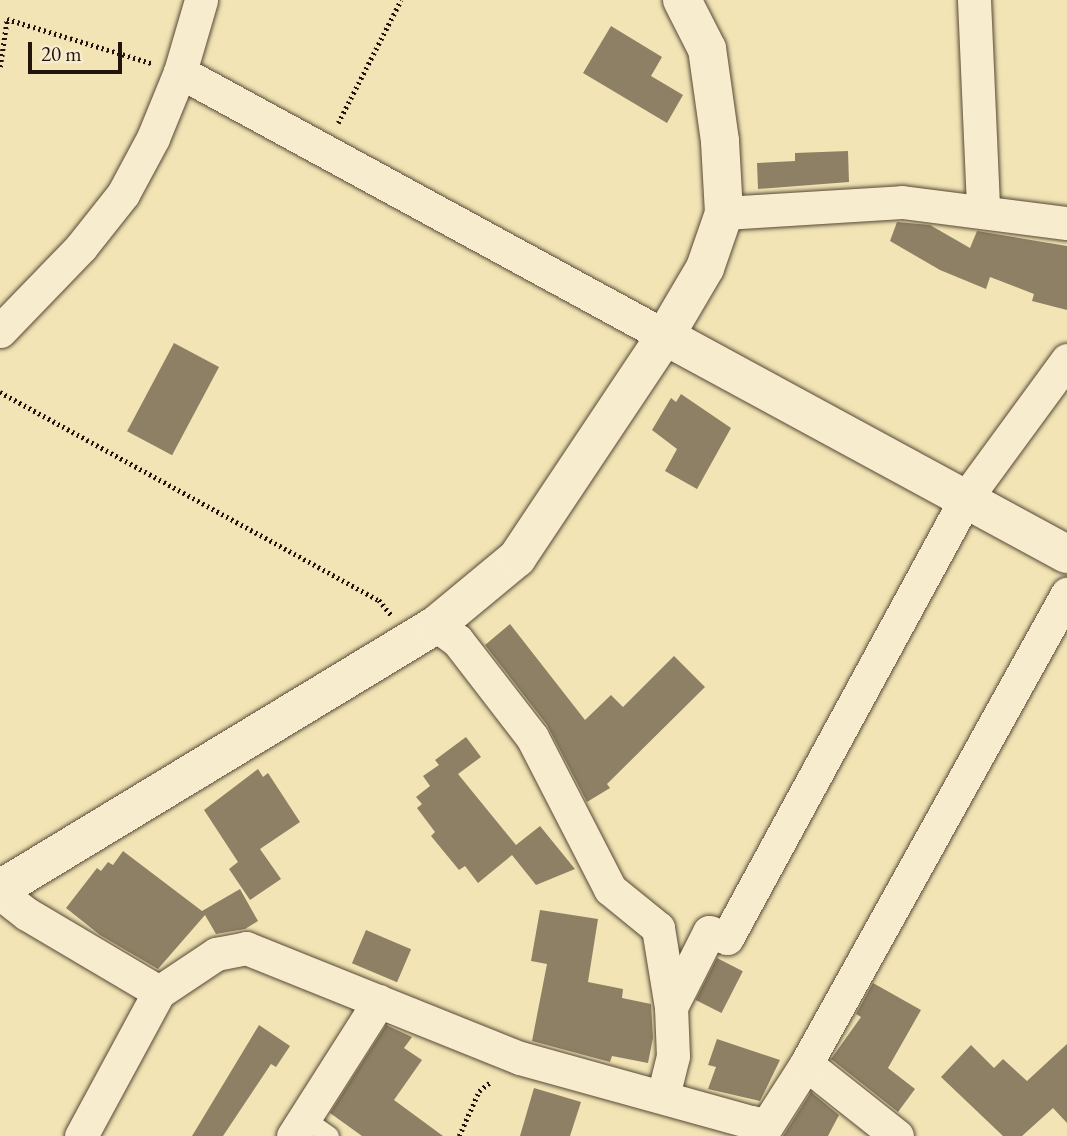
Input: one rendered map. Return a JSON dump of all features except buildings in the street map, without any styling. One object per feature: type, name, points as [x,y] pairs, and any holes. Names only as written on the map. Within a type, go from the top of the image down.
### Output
[{"type":"street","points":[[0,331],[82,247],[123,194],[153,138],[180,72],[201,0]]},
{"type":"street","points":[[159,992],[27,914],[0,891],[423,633],[517,558],[665,336],[705,268],[724,213],[720,141],[706,49],[682,0]]},
{"type":"street","points":[[974,0],[983,210]]},
{"type":"street","points":[[180,72],[1067,554]]},
{"type":"street","points":[[724,213],[902,202],[983,210],[1067,223]]},
{"type":"street","points":[[671,1007],[709,932],[727,938],[966,498],[1067,360]]},
{"type":"street","points":[[81,1136],[159,992],[216,954],[246,948],[520,1058],[663,1096],[749,1129],[767,1125],[806,1064],[1067,594]]},
{"type":"street","points":[[423,633],[457,640],[532,737],[610,889],[658,928],[671,1007],[673,1056],[663,1096]]},
{"type":"street","points":[[310,1131],[379,1001]]},
{"type":"street","points":[[806,1064],[897,1136]]},
{"type":"path","points":[[325,149],[401,0]]},
{"type":"path","points":[[0,67],[7,19],[180,72]]},
{"type":"path","points":[[0,392],[379,600],[423,633]]},
{"type":"path","points":[[459,1136],[480,1091],[520,1058]]}]
